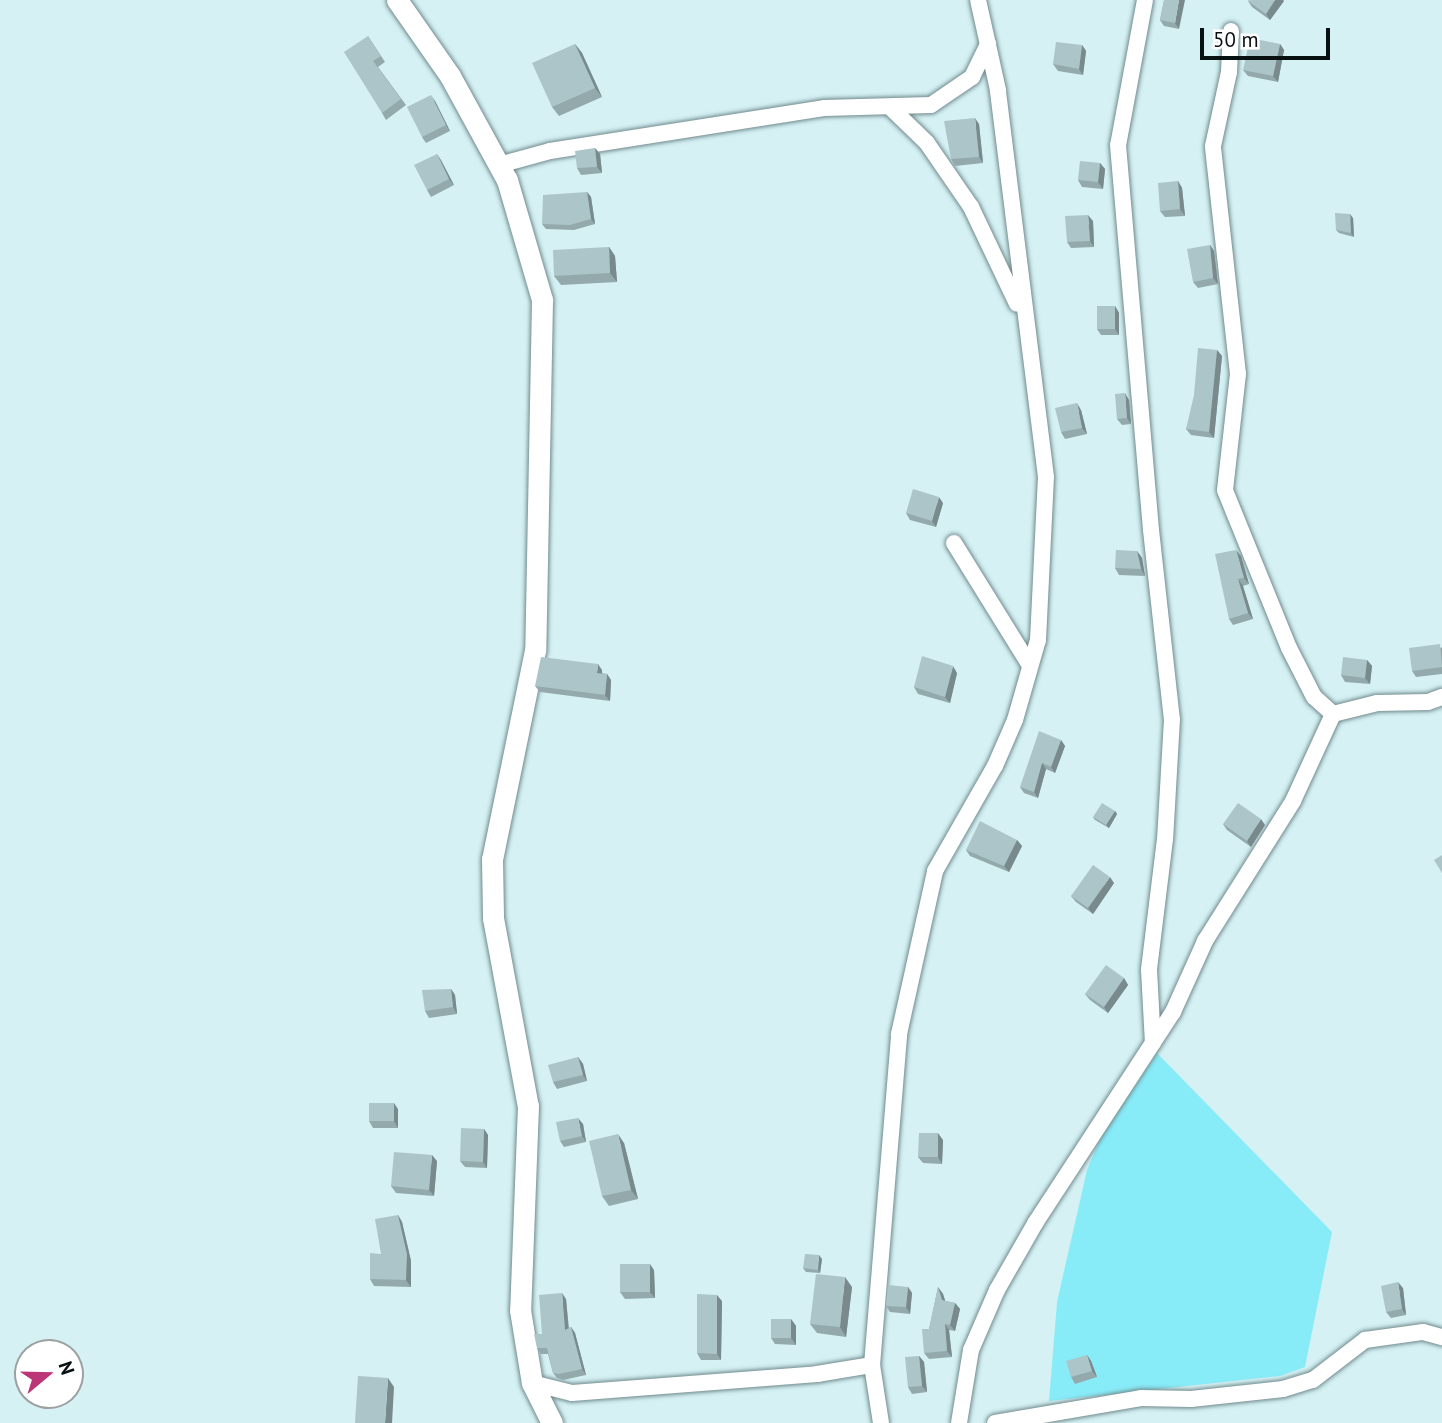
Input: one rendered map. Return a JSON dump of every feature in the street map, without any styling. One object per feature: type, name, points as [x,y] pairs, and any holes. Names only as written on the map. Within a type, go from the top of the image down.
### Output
[{"type":"street","points":[[397,0],[450,76],[499,165],[542,300],[535,650],[492,859],[493,918],[528,1106],[520,1310],[532,1383],[552,1423]]},
{"type":"street","points":[[881,1423],[872,1365],[899,1034],[935,871],[995,766],[1015,720],[1038,640],[1046,477],[1023,317],[998,90],[978,0]]},
{"type":"street","points":[[1144,0],[1118,145],[1151,530],[1172,719],[1165,839],[1149,970],[1153,1043]]},
{"type":"street","points":[[1231,31],[1227,81],[1213,146],[1238,374],[1226,489],[1289,648],[1314,697],[1333,714]]},
{"type":"street","points":[[499,165],[550,151],[824,108],[931,105],[972,76],[988,44]]},
{"type":"street","points":[[891,108],[927,143],[981,222],[1023,317]]},
{"type":"street","points":[[954,544],[1029,664]]},
{"type":"street","points":[[1333,714],[1377,703],[1442,697]]},
{"type":"street","points":[[959,1423],[971,1350],[997,1290],[1036,1222],[1173,1012],[1205,941],[1293,801],[1333,714]]},
{"type":"street","points":[[995,1423],[1141,1398],[1191,1399],[1283,1389],[1313,1380],[1365,1340],[1388,1334],[1441,1334]]},
{"type":"street","points":[[532,1383],[572,1393],[817,1374],[872,1365]]},
{"type":"shaded area","points":[[1157,1053],[1332,1232],[1305,1367],[1280,1376],[1049,1401],[1057,1302],[1087,1170],[1100,1139]]},
{"type":"building","points":[[1164,0],[1179,0],[1175,23],[1160,20]]},
{"type":"building","points":[[1249,0],[1275,0],[1266,14]]},
{"type":"building","points":[[368,36],[381,56],[373,61],[401,99],[382,113],[344,52]]},
{"type":"building","points":[[1250,38],[1280,44],[1273,76],[1243,70]]},
{"type":"building","points":[[1056,42],[1082,45],[1079,69],[1053,64]]},
{"type":"building","points":[[575,44],[595,88],[552,107],[532,63]]},
{"type":"building","points":[[431,95],[446,125],[422,137],[407,107]]},
{"type":"building","points":[[975,118],[979,157],[951,159],[944,121]]},
{"type":"building","points":[[595,148],[597,167],[577,168],[575,151]]},
{"type":"building","points":[[437,154],[449,179],[427,190],[414,165]]},
{"type":"building","points":[[1080,161],[1100,163],[1098,182],[1078,180]]},
{"type":"building","points":[[1178,181],[1180,209],[1160,211],[1158,183]]},
{"type":"building","points":[[587,192],[591,219],[570,225],[542,224],[543,195]]},
{"type":"building","points":[[1335,213],[1350,214],[1351,233],[1336,230]]},
{"type":"building","points":[[1088,215],[1090,241],[1067,242],[1065,216]]},
{"type":"building","points":[[1210,245],[1213,278],[1193,282],[1187,249]]},
{"type":"building","points":[[609,247],[610,273],[554,276],[553,250]]},
{"type":"building","points":[[1097,306],[1115,306],[1115,329],[1097,329]]},
{"type":"building","points":[[1198,348],[1217,350],[1209,432],[1186,429],[1194,395]]},
{"type":"building","points":[[1125,393],[1127,418],[1117,419],[1115,394]]},
{"type":"building","points":[[1077,403],[1082,428],[1061,432],[1055,408]]},
{"type":"building","points":[[913,489],[939,497],[932,521],[906,513]]},
{"type":"building","points":[[1116,550],[1137,551],[1141,569],[1115,568]]},
{"type":"building","points":[[1236,550],[1244,578],[1238,579],[1248,613],[1229,619],[1215,554]]},
{"type":"building","points":[[1440,644],[1442,667],[1412,671],[1409,648]]},
{"type":"building","points":[[922,656],[953,666],[945,697],[914,687]]},
{"type":"building","points":[[541,657],[598,664],[597,673],[607,674],[605,695],[535,686]]},
{"type":"building","points":[[1343,657],[1367,660],[1365,678],[1341,675]]},
{"type":"building","points":[[1039,731],[1061,740],[1051,767],[1042,763],[1034,792],[1020,787]]},
{"type":"building","points":[[1102,803],[1115,811],[1106,825],[1093,817]]},
{"type":"building","points":[[1238,803],[1261,819],[1247,841],[1223,824]]},
{"type":"building","points":[[980,821],[1017,840],[1004,866],[966,850]]},
{"type":"building","points":[[1442,855],[1442,873],[1434,860]]},
{"type":"building","points":[[1093,865],[1110,877],[1088,908],[1071,896]]},
{"type":"building","points":[[1106,965],[1124,978],[1104,1007],[1085,994]]},
{"type":"building","points":[[451,989],[453,1007],[425,1011],[422,990]]},
{"type":"building","points":[[578,1057],[583,1075],[553,1082],[548,1065]]},
{"type":"building","points":[[369,1103],[394,1103],[394,1121],[369,1121]]},
{"type":"building","points":[[578,1118],[582,1136],[560,1141],[556,1122]]},
{"type":"building","points":[[461,1128],[484,1129],[483,1162],[460,1161]]},
{"type":"building","points":[[919,1133],[938,1133],[938,1157],[918,1157]]},
{"type":"building","points":[[618,1134],[631,1190],[602,1196],[589,1141]]},
{"type":"building","points":[[394,1152],[432,1155],[429,1190],[391,1186]]},
{"type":"building","points":[[398,1215],[407,1254],[406,1280],[370,1279],[370,1253],[381,1254],[375,1219]]},
{"type":"building","points":[[805,1254],[819,1255],[818,1270],[803,1268]]},
{"type":"building","points":[[620,1264],[650,1264],[650,1292],[620,1292]]},
{"type":"building","points":[[816,1274],[845,1277],[840,1327],[810,1324]]},
{"type":"building","points":[[1398,1282],[1402,1309],[1386,1312],[1381,1286]]},
{"type":"building","points":[[888,1285],[908,1287],[906,1307],[886,1306]]},
{"type":"building","points":[[938,1287],[942,1300],[955,1303],[950,1325],[945,1324],[947,1351],[924,1353],[922,1329],[929,1329]]},
{"type":"building","points":[[562,1293],[565,1330],[571,1327],[582,1369],[559,1374],[553,1373],[547,1348],[537,1348],[534,1334],[542,1334],[539,1295]]},
{"type":"building","points":[[697,1294],[717,1295],[717,1354],[697,1353]]},
{"type":"building","points":[[771,1319],[791,1319],[791,1338],[771,1338]]},
{"type":"building","points":[[1087,1355],[1092,1371],[1071,1377],[1066,1361]]},
{"type":"building","points":[[919,1356],[922,1386],[908,1387],[905,1357]]},
{"type":"building","points":[[358,1376],[388,1378],[385,1423],[355,1423]]}]
